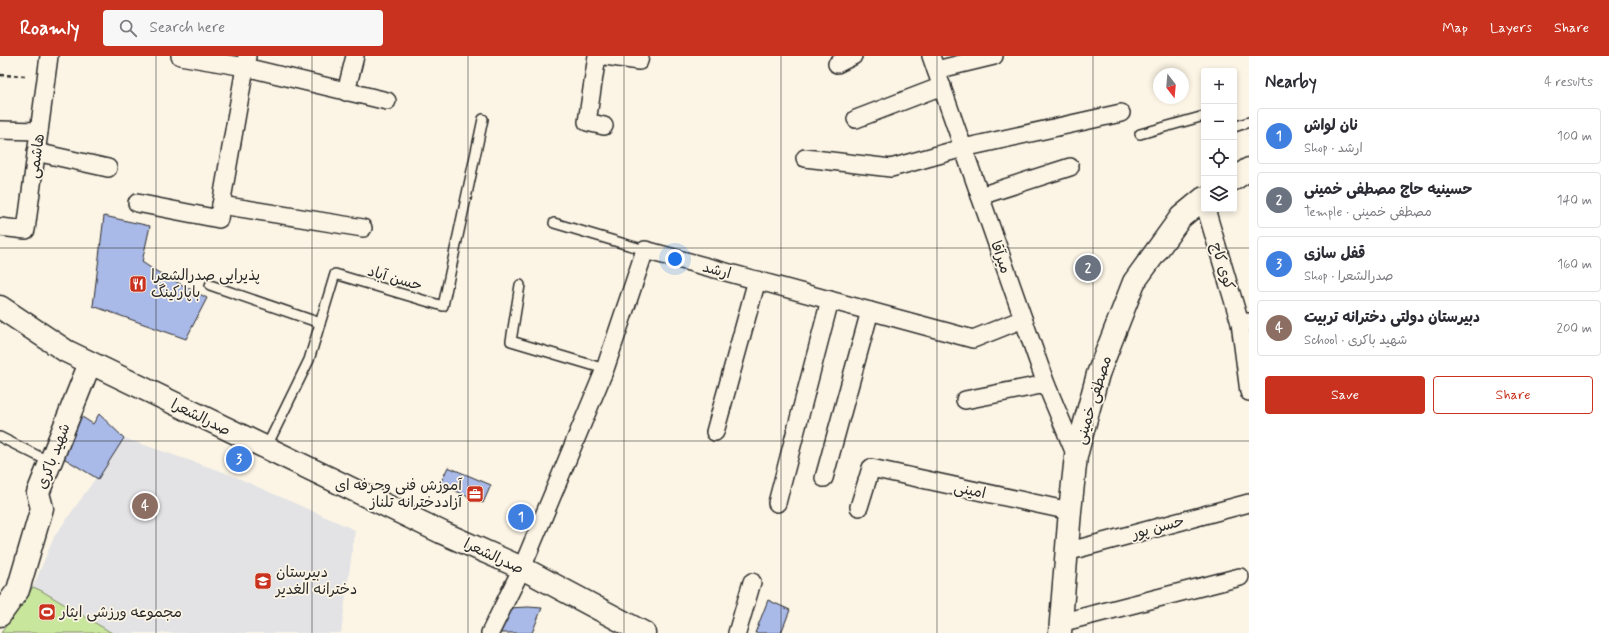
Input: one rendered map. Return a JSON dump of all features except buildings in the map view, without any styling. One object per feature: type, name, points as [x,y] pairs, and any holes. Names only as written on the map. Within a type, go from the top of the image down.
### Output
[{"type":"main road","points":[[1237,177],[1249,169]]},
{"type":"main road","name":"مصطفی خمینی","points":[[1060,628],[1076,456],[1098,374],[1134,282],[1181,217],[1201,204]]},
{"type":"main road","name":"صدرالشعرا","points":[[0,307],[66,351],[443,533],[522,568],[642,633]]},
{"type":"main road","name":"شهید باکری","points":[[0,615],[18,590],[42,508],[38,493],[90,363]]},
{"type":"street","name":"هاشمی","points":[[0,227],[26,230],[49,56]]},
{"type":"street","points":[[180,56],[246,61],[346,92],[388,101]]},
{"type":"street","points":[[346,92],[355,56]]},
{"type":"street","points":[[597,56],[587,122],[604,126]]},
{"type":"street","points":[[606,56],[639,61],[640,56]]},
{"type":"street","points":[[837,64],[853,56]]},
{"type":"street","points":[[933,63],[994,56]]},
{"type":"street","points":[[136,203],[219,220],[246,61]]},
{"type":"street","name":"میرآقا","points":[[933,63],[1046,384],[1076,456]]},
{"type":"street","points":[[856,119],[942,86]]},
{"type":"street","points":[[805,158],[891,168],[963,148],[1121,114]]},
{"type":"street","points":[[0,130],[39,131]]},
{"type":"street","points":[[36,152],[108,168]]},
{"type":"street","points":[[980,196],[1070,167]]},
{"type":"street","points":[[221,205],[363,228]]},
{"type":"street","name":"کوی کاج","points":[[1207,212],[1244,322],[1249,392]]},
{"type":"street","points":[[490,633],[522,568],[605,369],[645,250]]},
{"type":"street","name":"ارشد","points":[[645,250],[973,339],[1023,318]]},
{"type":"street","points":[[715,432],[757,280]]},
{"type":"street","points":[[777,503],[830,300]]},
{"type":"street","points":[[824,478],[870,311]]},
{"type":"street","points":[[965,400],[1046,384]]},
{"type":"street","name":"امینی","points":[[859,507],[871,468],[1070,511]]},
{"type":"street","name":"حسن پور","points":[[1066,552],[1249,503]]},
{"type":"street","points":[[1060,628],[1240,577]]},
{"type":"street","points":[[737,633],[752,582]]},
{"type":"lane","points":[[1140,134],[1201,117]]},
{"type":"lane","name":"حسن آباد","points":[[266,448],[309,360],[335,274],[443,306],[484,119]]},
{"type":"lane","points":[[1237,126],[1249,122]]},
{"type":"lane","points":[[554,223],[645,250]]},
{"type":"lane","points":[[210,285],[320,324]]},
{"type":"lane","points":[[520,285],[511,341],[605,369]]},
{"type":"lane","points":[[0,437],[50,462]]},
{"type":"path","points":[[0,75],[46,77]]},
{"type":"shaded area","points":[[124,438],[229,474],[355,530],[341,633],[112,633],[33,587],[54,537]]},
{"type":"green space","name":"مجموعه ورزشی ایثار","points":[[33,587],[42,591],[112,633],[1,633]]},
{"type":"place","name":"حسینیه حاج مصطفی خمینی","points":[[1088,268]]},
{"type":"place","name":"پذیرایی صدرالشعرا باپارکینگ","points":[[138,284]]},
{"type":"place","name":"قفل سازی","points":[[239,459]]},
{"type":"place","name":"آموزش فنی وحرفه ای آزاددخترانه تلناز","points":[[475,494]]},
{"type":"place","name":"دبیرستان دولتی دخترانه تربیت","points":[[145,506]]},
{"type":"place","name":"نان لواش","points":[[521,517]]},
{"type":"place","name":"دبیرستان دخترانه الغدیر","points":[[263,581]]},
{"type":"place","name":"مجموعه ورزشی ایثار","points":[[47,612]]}]
